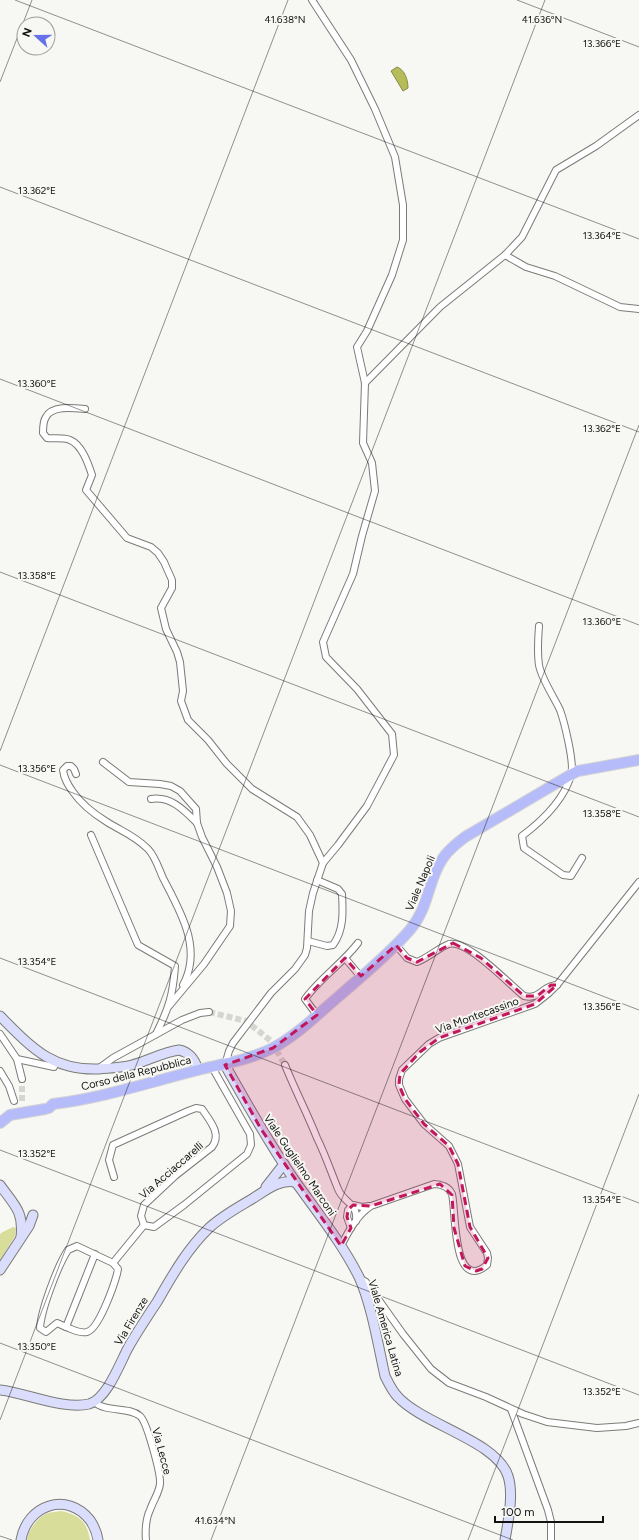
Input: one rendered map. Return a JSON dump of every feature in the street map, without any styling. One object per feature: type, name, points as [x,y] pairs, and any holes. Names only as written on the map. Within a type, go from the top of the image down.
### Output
[{"type":"main road","name":"Viale Napoli","points":[[225,1065],[273,1048],[288,1038],[317,1015],[396,945],[416,923],[422,913],[436,872],[443,858],[452,847],[465,837],[578,771],[639,760]]},
{"type":"main road","points":[[0,1016],[24,1040],[45,1057],[78,1069],[98,1069],[130,1065],[179,1050],[188,1053],[198,1070]]},
{"type":"main road","name":"Corso della Repubblica","points":[[0,1123],[10,1114],[45,1109],[49,1108],[53,1104],[109,1094],[198,1070],[225,1065]]},
{"type":"main road","name":"Viale Guglielmo Marconi","points":[[225,1065],[261,1129],[295,1182],[341,1246],[359,1277]]},
{"type":"main road","points":[[262,1193],[284,1164]]},
{"type":"main road","name":"Via Firenze","points":[[94,1402],[110,1383],[129,1346],[190,1249],[209,1228],[220,1219],[262,1193],[289,1180],[295,1182]]},
{"type":"main road","points":[[0,1185],[20,1213],[22,1225],[21,1238]]},
{"type":"main road","points":[[0,1270],[29,1226],[33,1215]]},
{"type":"main road","name":"Viale America Latina","points":[[359,1277],[366,1294],[385,1376],[391,1388],[399,1398],[423,1415],[486,1449],[503,1465],[508,1476],[510,1488],[505,1540]]},
{"type":"main road","points":[[0,1390],[68,1404],[94,1402]]},
{"type":"main road","points":[[21,1540],[24,1528],[36,1513],[44,1508],[65,1504],[81,1510],[95,1530],[98,1540]]},
{"type":"street","points":[[225,1065],[233,1043],[271,993],[301,962],[305,955],[308,941],[309,911],[322,863],[338,845],[367,806],[394,755],[392,734],[357,689],[326,657],[323,642],[353,574],[375,491],[372,463],[363,443],[365,383],[357,347],[367,331],[392,275],[403,240],[403,205],[395,157],[375,109],[351,60],[312,0]]},
{"type":"street","points":[[365,383],[440,307],[505,255],[522,237],[556,170],[596,146],[639,115]]},
{"type":"street","points":[[505,255],[526,267],[555,276],[620,307],[639,309]]},
{"type":"street","points":[[85,409],[64,409],[50,412],[46,417],[43,433],[47,438],[70,440],[81,450],[92,475],[86,490],[127,538],[151,547],[158,553],[164,562],[172,580],[172,588],[161,608],[166,630],[177,652],[180,662],[183,691],[181,701],[188,720],[208,740],[227,764],[252,789],[297,817],[310,835],[322,863]]},
{"type":"street","points":[[539,626],[537,642],[539,667],[560,711],[571,757],[572,774],[563,793],[542,820],[522,836],[522,842],[524,848],[563,875],[571,876],[582,858]]},
{"type":"street","points":[[103,762],[129,782],[160,784],[171,786],[180,791],[196,809],[197,823],[202,838],[217,867],[227,893],[231,911],[230,926],[204,964],[169,1006]]},
{"type":"street","points":[[76,774],[71,766],[67,766],[63,770],[64,778],[80,801],[90,811],[108,823],[130,834],[149,850],[181,912],[190,945],[190,957],[185,981],[178,995]]},
{"type":"street","points":[[151,799],[166,799],[174,803],[197,823]]},
{"type":"street","points":[[91,835],[138,945],[175,966],[169,1006],[156,1034]]},
{"type":"street","points":[[308,941],[333,946],[342,927],[342,894],[338,890],[317,880]]},
{"type":"street","name":"Via Montecassino","points":[[341,1246],[356,1221],[365,1210],[371,1206],[434,1184],[445,1186],[452,1195],[454,1228],[462,1261],[465,1266],[470,1270],[476,1271],[487,1265],[488,1258],[486,1253],[470,1227],[458,1164],[449,1146],[424,1124],[405,1099],[399,1086],[400,1074],[402,1070],[420,1052],[439,1038],[535,1004],[549,993],[639,882]]},
{"type":"street","points":[[317,1015],[305,999],[314,987],[345,958],[358,943]]},
{"type":"street","points":[[396,945],[407,958],[417,962],[426,959],[448,944],[459,944],[481,958],[524,996],[530,998],[537,996],[552,985],[557,985]]},
{"type":"street","points":[[345,958],[361,977]]},
{"type":"street","points":[[98,1069],[113,1058],[191,1015],[209,1012]]},
{"type":"street","points":[[0,1034],[17,1059],[22,1079]]},
{"type":"street","points":[[17,1059],[54,1067],[56,1062]]},
{"type":"street","points":[[285,1065],[339,1191],[345,1200],[353,1205],[362,1207],[371,1206]]},
{"type":"street","points":[[113,1263],[144,1225],[154,1228],[184,1206],[247,1154],[250,1144],[250,1134],[212,1067]]},
{"type":"street","points":[[1,1075],[9,1086],[14,1101]]},
{"type":"street","name":"Via Acciaccarelli","points":[[114,1177],[109,1160],[113,1145],[188,1111],[196,1108],[202,1109],[217,1136],[216,1141],[212,1147],[175,1176],[144,1206],[141,1216],[144,1225]]},
{"type":"street","points":[[353,1205],[357,1213],[356,1221]]},
{"type":"street","points":[[351,1228],[347,1217],[348,1210],[353,1205]]},
{"type":"street","points":[[77,1246],[113,1263],[118,1268],[117,1274],[97,1323],[90,1331],[82,1332],[57,1324],[46,1332],[40,1328],[42,1312],[58,1270],[66,1253],[72,1247],[77,1246]]},
{"type":"street","points":[[66,1327],[95,1254]]},
{"type":"street","points":[[359,1277],[366,1282],[403,1334],[431,1369],[442,1380],[463,1390],[486,1397],[511,1409],[540,1420],[597,1428],[626,1426],[639,1423]]},
{"type":"street","name":"Via Lecce","points":[[94,1402],[98,1405],[116,1410],[132,1412],[142,1419],[159,1473],[160,1483],[149,1511],[146,1540]]},
{"type":"street","points":[[511,1409],[548,1510],[551,1522],[552,1540]]},
{"type":"highlighted area","points":[[453,943],[481,958],[524,996],[537,996],[551,985],[557,985],[535,1004],[439,1038],[420,1052],[400,1074],[399,1085],[405,1099],[424,1124],[449,1146],[458,1164],[470,1227],[488,1258],[482,1269],[476,1271],[465,1266],[454,1228],[452,1195],[440,1184],[371,1206],[353,1205],[348,1210],[347,1217],[351,1228],[341,1246],[261,1129],[225,1065],[273,1048],[317,1015],[305,999],[345,958],[361,976],[396,945],[407,958],[417,962]]},
{"type":"shaded area","points":[[397,67],[402,70],[407,79],[408,88],[403,91],[391,71]]},
{"type":"shaded area","points":[[13,1227],[16,1228],[15,1236],[0,1260],[0,1235]]},
{"type":"shaded area","points":[[61,1511],[73,1515],[81,1520],[87,1528],[90,1540],[27,1540],[31,1528],[44,1515]]},
{"type":"tunnel","points":[[209,1012],[246,1021],[271,1041],[285,1065]]},
{"type":"tunnel","points":[[22,1079],[22,1101]]}]
